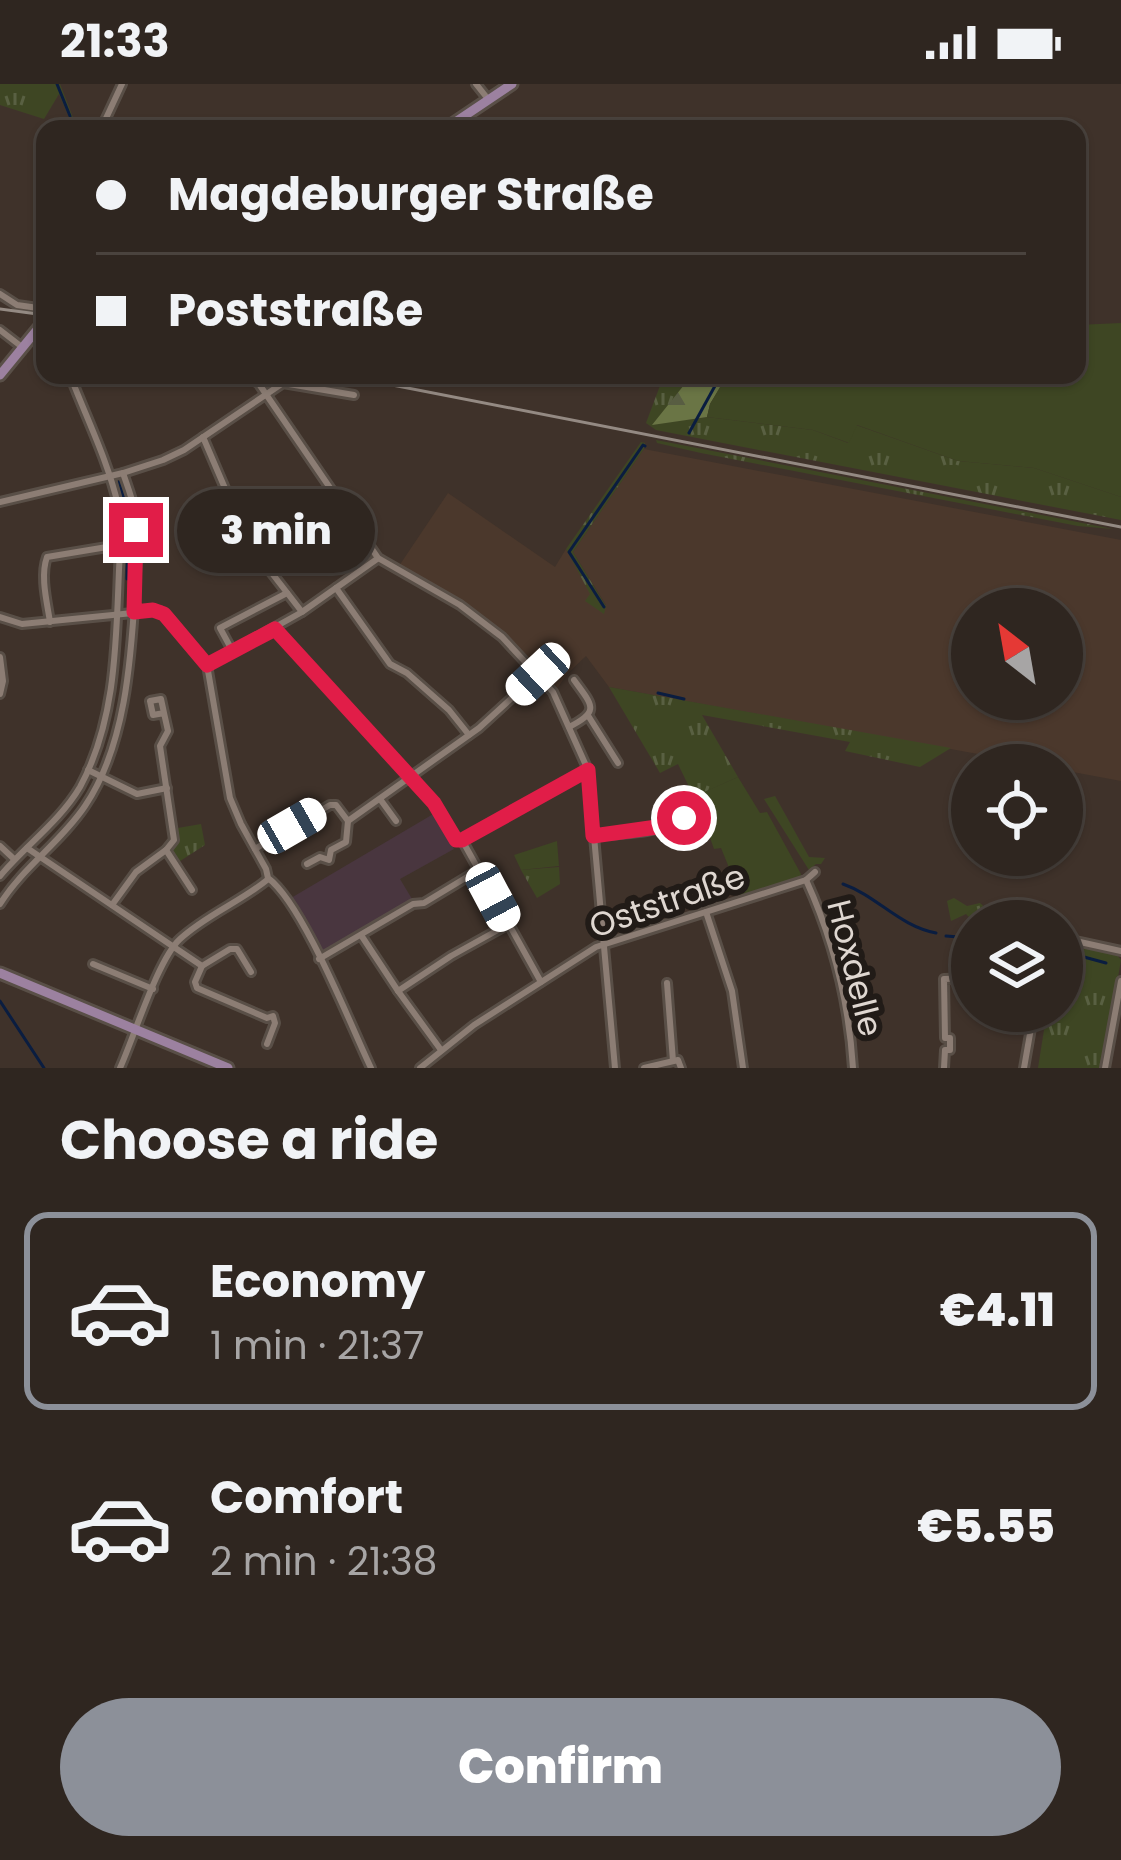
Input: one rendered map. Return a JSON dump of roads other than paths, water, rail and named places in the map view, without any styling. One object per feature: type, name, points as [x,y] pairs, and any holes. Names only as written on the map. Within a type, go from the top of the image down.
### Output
[{"type":"main road","points":[[459,120],[512,84]]},
{"type":"main road","points":[[0,375],[36,334]]},
{"type":"main road","points":[[0,973],[229,1068]]},
{"type":"street","points":[[105,120],[122,84]]},
{"type":"street","points":[[476,84],[488,99]]},
{"type":"street","points":[[0,294],[17,305],[36,308]]},
{"type":"street","points":[[0,330],[22,347]]},
{"type":"street","points":[[0,876],[71,800],[103,730],[112,683],[119,511],[73,384]]},
{"type":"street","points":[[254,384],[378,558],[460,604],[502,638],[554,692],[588,770],[615,1068]]},
{"type":"street","points":[[0,502],[163,460],[281,384]]},
{"type":"street","points":[[289,384],[353,395]]},
{"type":"street","points":[[203,436],[248,538],[302,612]]},
{"type":"street","points":[[0,904],[82,810],[115,737],[127,688],[134,612],[135,514],[123,473]]},
{"type":"street","points":[[50,622],[46,557],[120,544]]},
{"type":"street","points":[[207,665],[275,629],[378,558]]},
{"type":"street","points":[[336,589],[390,664],[449,710],[469,736]]},
{"type":"street","points":[[232,652],[220,628],[287,593]]},
{"type":"street","points":[[0,617],[22,624],[153,610],[164,614],[207,665],[235,812],[268,878],[278,886],[309,937],[371,1068]]},
{"type":"street","points":[[275,629],[434,803],[453,837],[462,840],[541,982]]},
{"type":"street","points":[[0,656],[0,694]]},
{"type":"street","points":[[348,821],[469,736],[538,674]]},
{"type":"street","points":[[569,728],[592,711],[574,680]]},
{"type":"street","points":[[112,905],[136,872],[174,840],[160,746],[168,731],[164,713]]},
{"type":"street","points":[[589,717],[618,763]]},
{"type":"street","points":[[88,770],[137,794],[167,788]]},
{"type":"street","points":[[462,840],[588,770]]},
{"type":"street","points":[[380,799],[396,821]]},
{"type":"street","points":[[255,849],[333,804],[348,821],[346,842],[331,850],[329,860],[320,856],[307,864]]},
{"type":"street","points":[[593,836],[667,826],[692,810]]},
{"type":"street","points":[[0,846],[14,860]]},
{"type":"street","points":[[27,848],[202,966]]},
{"type":"street","points":[[166,850],[192,890]]},
{"type":"street","points":[[319,959],[478,870]]},
{"type":"street","name":"Oststraße","points":[[420,1068],[474,1025],[602,944],[806,880],[815,872]]},
{"type":"street","points":[[120,1068],[174,945],[268,878]]},
{"type":"street","name":"Hoxdelle","points":[[806,880],[841,986],[853,1068]]},
{"type":"street","points":[[706,911],[732,991],[743,1068]]},
{"type":"street","points":[[398,991],[508,925]]},
{"type":"street","points":[[362,934],[442,1051]]},
{"type":"street","points":[[1083,943],[1121,951]]},
{"type":"street","points":[[251,973],[237,949],[230,949],[202,966],[195,982],[197,988],[267,1018],[273,1016],[267,1044]]},
{"type":"street","points":[[93,964],[153,989]]},
{"type":"street","points":[[944,1068],[945,1050],[950,1050],[950,1038],[945,1038],[944,979],[951,979]]},
{"type":"street","points":[[1106,1068],[1121,981]]},
{"type":"street","points":[[667,983],[673,1061]]},
{"type":"street","points":[[1024,1068],[1030,1032]]},
{"type":"street","points":[[644,1068],[679,1060],[681,1068]]},
{"type":"waterway","points":[[57,84],[70,116]]},
{"type":"waterway","points":[[689,433],[716,384]]},
{"type":"waterway","points":[[604,607],[569,552],[645,446]]},
{"type":"waterway","points":[[119,482],[128,512],[127,579]]},
{"type":"waterway","points":[[658,693],[684,699]]},
{"type":"waterway","points":[[843,884],[911,924],[936,933]]},
{"type":"waterway","points":[[946,936],[951,936]]},
{"type":"waterway","points":[[1083,957],[1106,963]]},
{"type":"waterway","points":[[0,1001],[44,1068]]},
{"type":"tram line","points":[[0,309],[36,314]]},
{"type":"tram line","points":[[387,384],[1121,527]]}]
